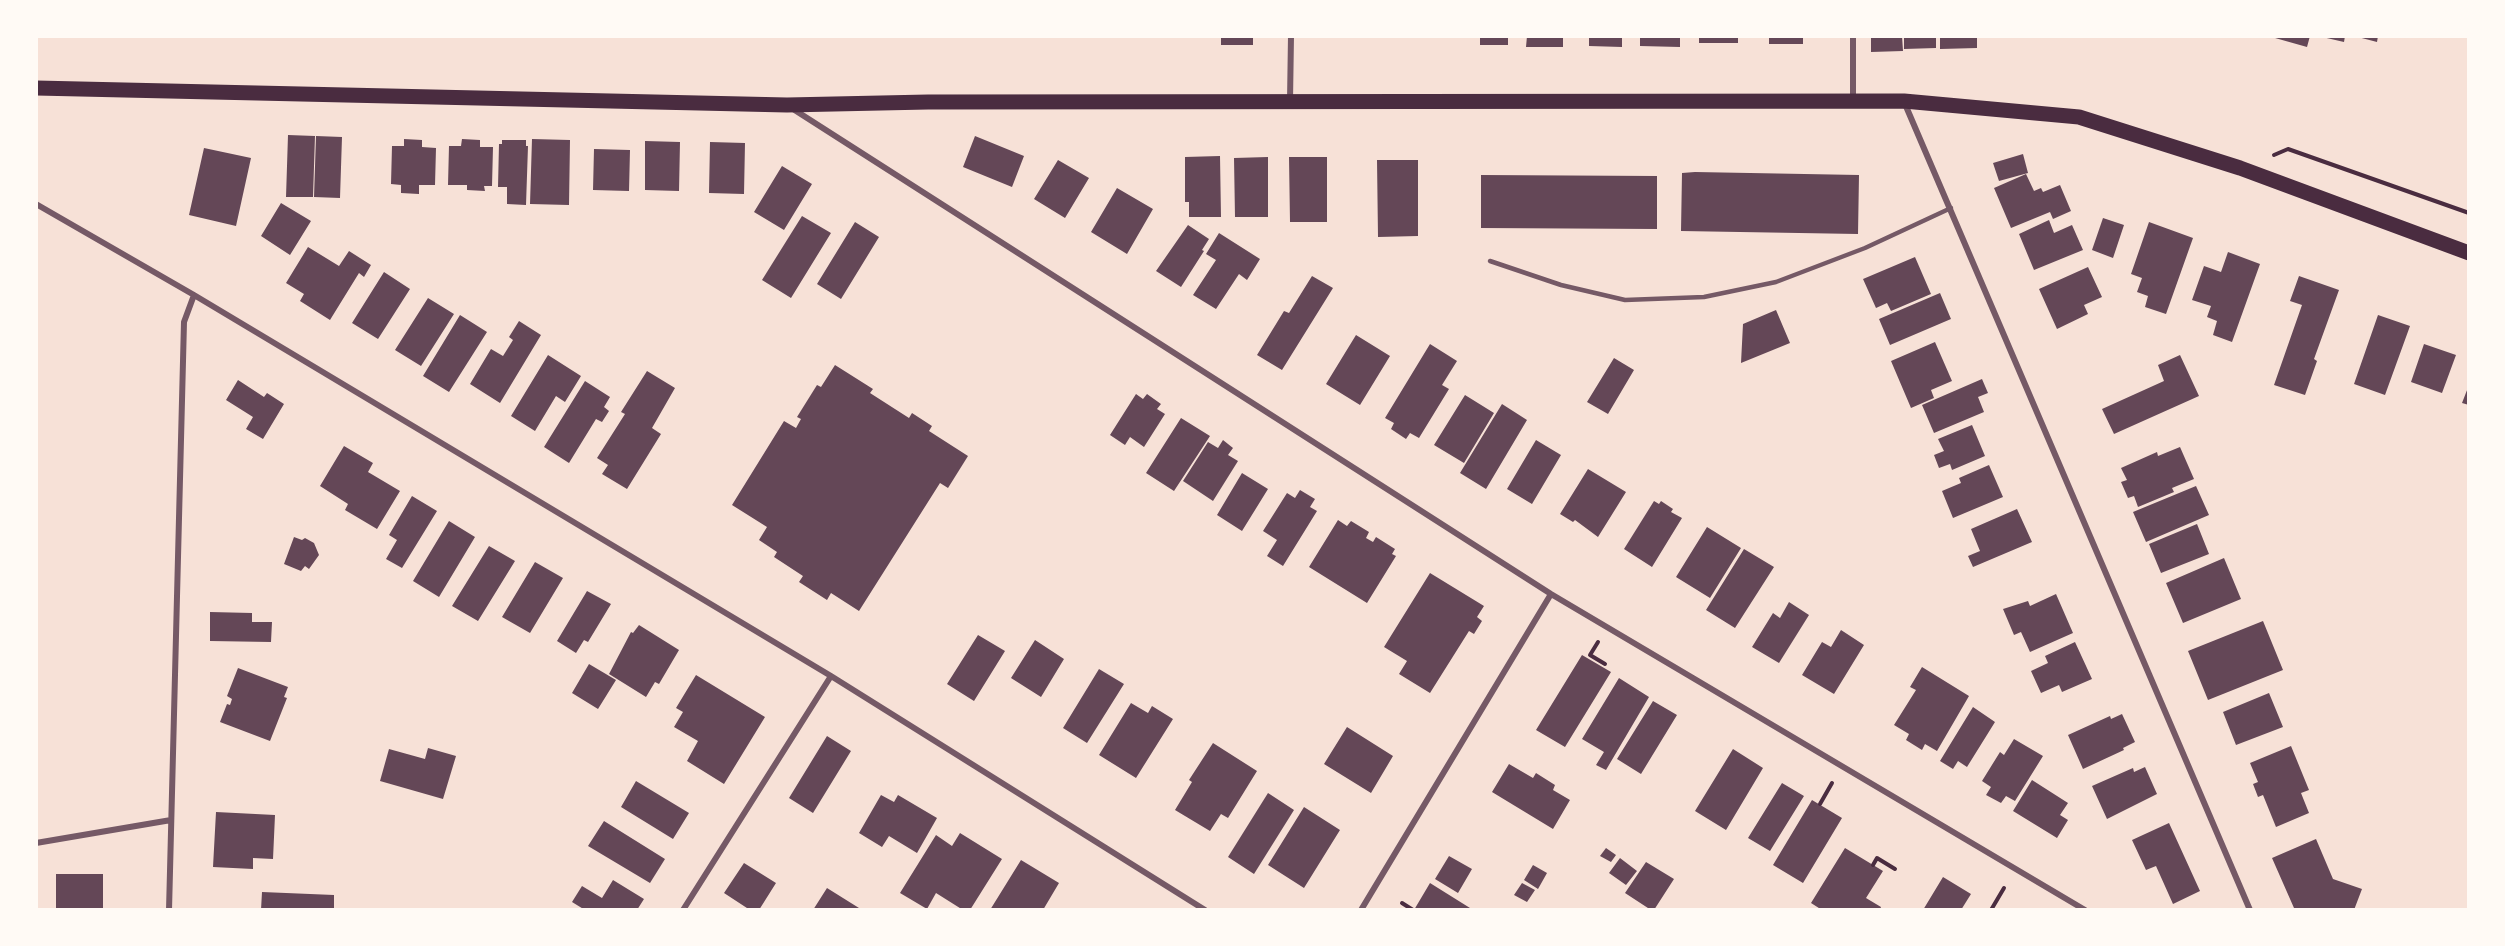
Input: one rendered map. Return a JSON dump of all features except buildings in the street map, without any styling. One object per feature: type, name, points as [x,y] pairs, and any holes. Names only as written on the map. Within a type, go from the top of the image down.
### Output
[{"type":"main road","points":[[36,88],[788,105],[928,102],[1904,100],[2079,117],[2240,168],[2469,253]]},
{"type":"street","points":[[1290,102],[1292,36]]},
{"type":"street","points":[[1852,36],[1853,100]]},
{"type":"street","points":[[1904,100],[2250,910]]},
{"type":"street","points":[[788,105],[1551,594],[2085,910]]},
{"type":"street","points":[[36,204],[831,676],[1205,910]]},
{"type":"street","points":[[169,910],[184,322],[194,296]]},
{"type":"street","points":[[1361,910],[1551,594]]},
{"type":"street","points":[[683,910],[831,676]]},
{"type":"street","points":[[36,843],[171,820]]},
{"type":"lane","points":[[1490,261],[1561,285],[1625,300],[1704,297],[1776,282],[1865,248],[1951,208]]},
{"type":"path","points":[[2240,168],[2288,149],[2469,213]]},
{"type":"path","points":[[1599,641],[1590,655],[1605,664]]},
{"type":"path","points":[[1820,804],[1832,783]]},
{"type":"path","points":[[1873,865],[1877,858],[1896,869]]},
{"type":"path","points":[[1991,910],[2004,888]]},
{"type":"path","points":[[1402,903],[1413,910]]}]
